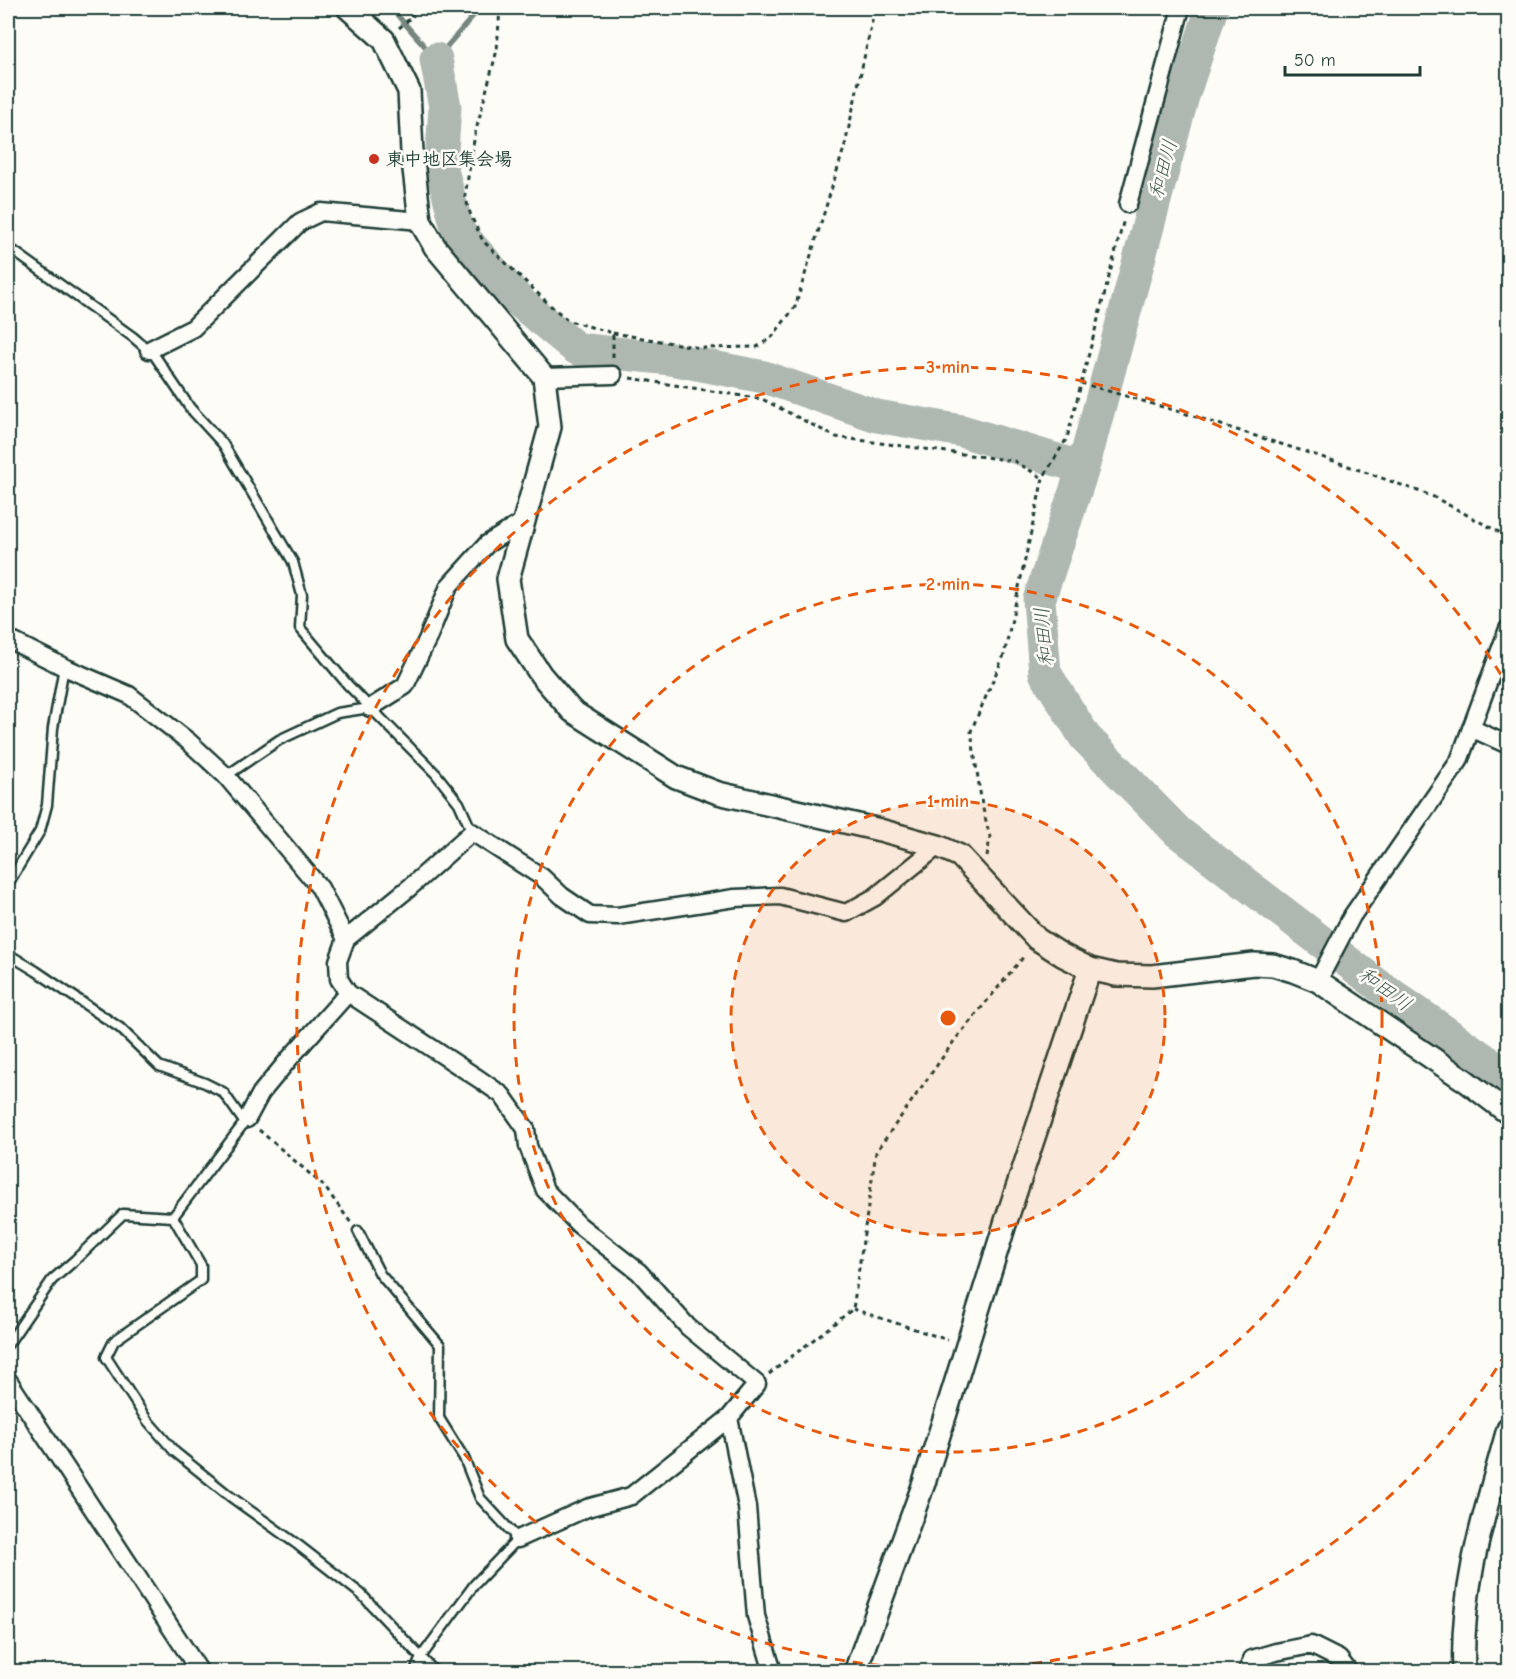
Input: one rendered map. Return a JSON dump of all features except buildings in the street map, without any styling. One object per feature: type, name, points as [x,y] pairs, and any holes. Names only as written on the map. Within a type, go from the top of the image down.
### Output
[{"type":"street","points":[[348,8],[384,40],[409,91],[412,152],[420,221],[435,247],[544,377],[550,427],[508,579],[517,639],[540,675],[572,711],[676,777],[718,793],[880,830],[938,846],[960,856],[1037,939],[1090,969],[1116,975],[1152,976],[1254,964],[1273,965],[1293,971],[1322,975],[1509,1113]]},
{"type":"street","points":[[1128,204],[1181,8]]},
{"type":"street","points":[[149,350],[193,328],[300,222],[321,212],[420,221]]},
{"type":"street","points":[[544,377],[613,375]]},
{"type":"street","points":[[370,708],[405,686],[449,586],[487,544],[524,521]]},
{"type":"street","points":[[1322,975],[1352,916],[1459,761],[1509,629]]},
{"type":"street","points":[[8,639],[64,667],[129,695],[188,741],[226,776],[320,888],[346,939]]},
{"type":"street","points":[[1471,728],[1509,745]]},
{"type":"street","points":[[518,1539],[586,1508],[631,1496],[729,1418],[757,1384],[688,1327],[639,1272],[579,1225],[545,1190],[528,1146],[525,1129],[502,1095],[348,993],[339,979],[338,961],[346,939],[409,888],[472,832],[542,878],[562,897],[590,915],[618,916],[735,898],[780,896],[846,913],[875,897],[938,846]]},
{"type":"street","points":[[855,1671],[924,1483],[1006,1221],[1090,969]]},
{"type":"street","points":[[245,1120],[261,1093],[348,993]]},
{"type":"street","points":[[8,1380],[200,1671]]},
{"type":"street","points":[[729,1418],[747,1507],[756,1616],[772,1671]]},
{"type":"street","points":[[1464,1671],[1463,1654],[1469,1582],[1477,1541],[1509,1429]]},
{"type":"street","points":[[1246,1671],[1252,1659],[1311,1645],[1339,1659],[1349,1671]]},
{"type":"lane","points":[[8,247],[155,356],[190,408],[223,444],[293,562],[302,596],[300,628],[348,685],[436,774],[459,802],[472,832]]},
{"type":"lane","points":[[8,884],[40,831],[47,805],[53,728],[64,667]]},
{"type":"lane","points":[[226,776],[279,740],[337,713],[370,708]]},
{"type":"lane","points":[[8,954],[120,1028],[159,1066],[223,1092],[245,1120],[173,1217]]},
{"type":"lane","points":[[8,1344],[52,1280],[123,1214],[173,1217]]},
{"type":"lane","points":[[173,1217],[201,1265],[201,1280],[114,1341],[106,1357],[147,1420],[176,1452],[231,1497],[362,1594],[435,1671]]},
{"type":"lane","points":[[358,1231],[380,1274],[440,1345],[439,1418],[464,1458],[480,1498],[518,1539],[474,1585],[422,1657],[415,1671]]},
{"type":"path","points":[[384,40],[412,16],[407,8]]},
{"type":"path","points":[[500,8],[497,50],[475,134],[465,196],[471,216],[483,241],[550,306],[569,321],[614,333],[701,348],[757,347],[772,337],[795,307],[845,145],[875,8]]},
{"type":"path","points":[[983,880],[990,837],[982,805],[971,731],[1004,656],[1043,478],[1067,438],[1128,204]]},
{"type":"path","points":[[614,333],[613,375],[762,399],[836,437],[1014,461],[1043,478]]},
{"type":"path","points":[[1081,383],[1337,462],[1432,496],[1509,537]]},
{"type":"path","points":[[757,1384],[853,1309],[876,1152],[954,1041],[1037,939]]},
{"type":"path","points":[[245,1120],[324,1186],[358,1231]]},
{"type":"path","points":[[853,1309],[967,1346]]},
{"type":"waterway","points":[[391,8],[436,59],[480,8]]},
{"type":"waterway","name":"和田川","points":[[1212,8],[1183,96],[1083,468],[1039,600],[1045,673],[1085,737],[1178,832],[1378,985],[1508,1076]]},
{"type":"waterway","points":[[436,59],[445,107],[441,166],[458,231],[521,303],[577,349],[671,359],[764,377],[877,416],[962,431],[1083,468]]},
{"type":"place","name":"東中地区集会場","points":[[374,159]]}]
